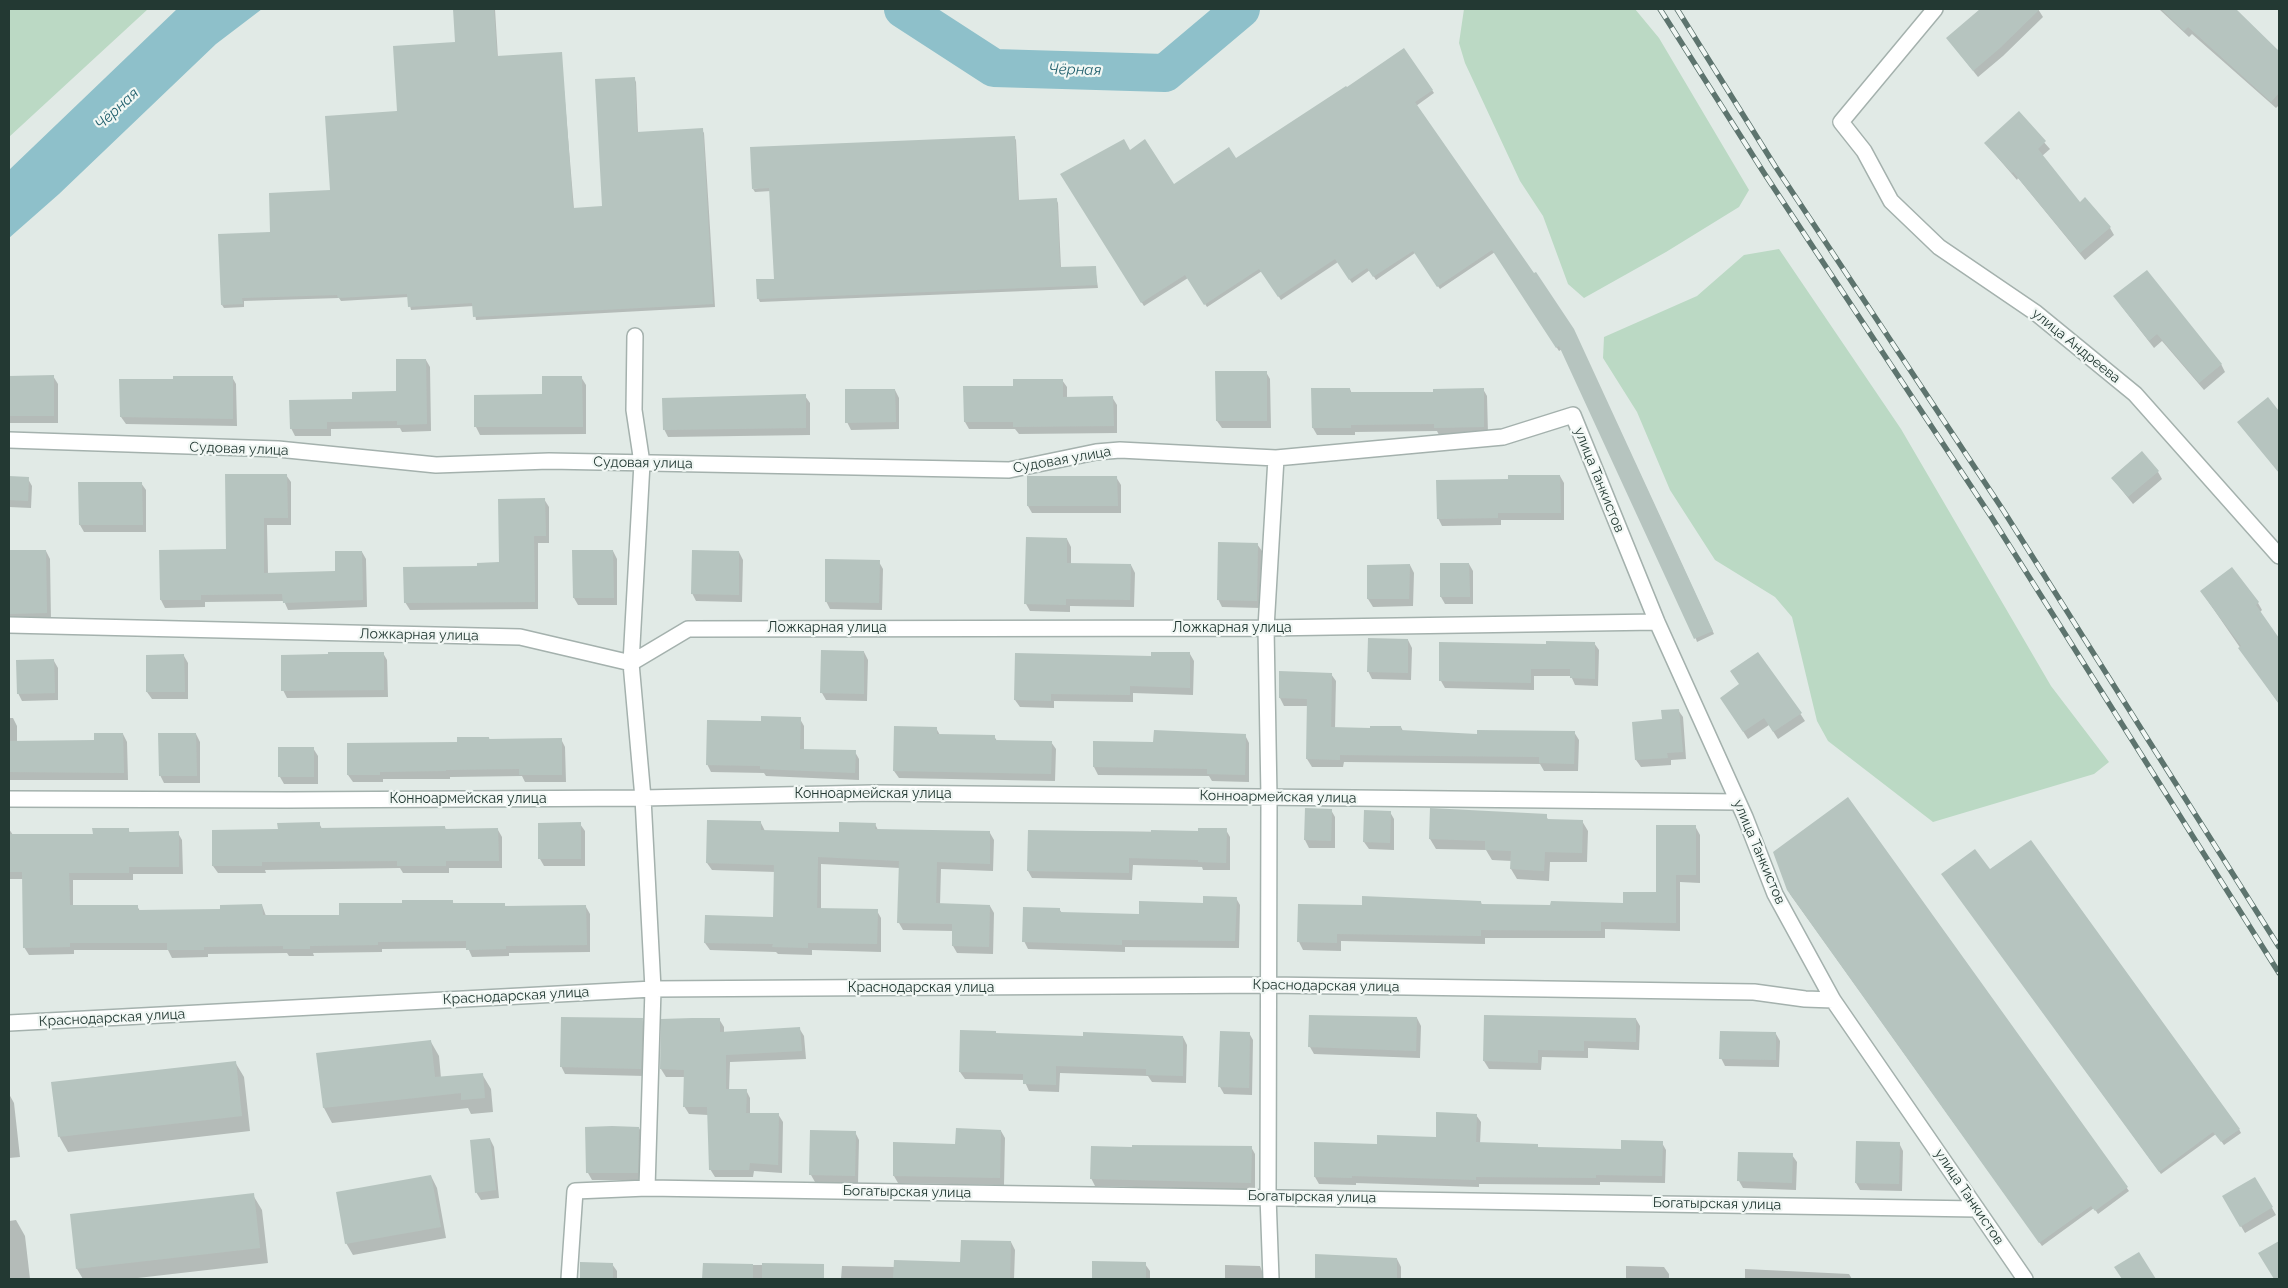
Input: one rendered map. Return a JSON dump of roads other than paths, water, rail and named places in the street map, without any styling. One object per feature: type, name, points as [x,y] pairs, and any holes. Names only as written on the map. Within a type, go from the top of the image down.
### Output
[{"type":"street","name":"улица Андреева","points":[[1935,9],[1841,122],[1864,151],[1891,202],[1939,247],[2036,313],[2135,394],[2279,556]]},
{"type":"street","points":[[635,336],[634,410],[642,463],[631,663],[643,798],[653,989],[647,1188]]},
{"type":"street","name":"Судовая улица","points":[[9,440],[278,449],[436,465],[549,461],[1009,470],[1096,452],[1120,450],[1276,458],[1503,436],[1573,416]]},
{"type":"street","name":"улица Танкистов","points":[[1573,416],[1657,622],[1738,802],[1775,894],[1833,1000],[2025,1279]]},
{"type":"street","points":[[1271,1279],[1268,1196],[1269,985],[1266,628],[1276,458]]},
{"type":"street","name":"Ложкарная улица","points":[[9,624],[520,637],[631,663],[688,629],[1266,628],[1657,622]]},
{"type":"street","name":"Конноармейская улица","points":[[9,799],[643,798],[873,793],[1738,802]]},
{"type":"street","name":"Краснодарская улица","points":[[9,1023],[653,989],[1269,985],[1754,992],[1805,999],[1833,1000]]},
{"type":"street","name":"Богатырская улица","points":[[569,1279],[575,1191],[647,1188],[1977,1208]]},
{"type":"water","points":[[177,9],[262,9],[216,44],[59,194],[9,238],[9,170]]},
{"type":"waterway","name":"Чёрная","points":[[903,9],[994,68],[1165,73],[1241,9]]},
{"type":"railway","points":[[1660,9],[1764,173],[1992,518],[2279,973]]},
{"type":"railway","points":[[1677,9],[1775,166],[2003,510],[2279,947]]}]
